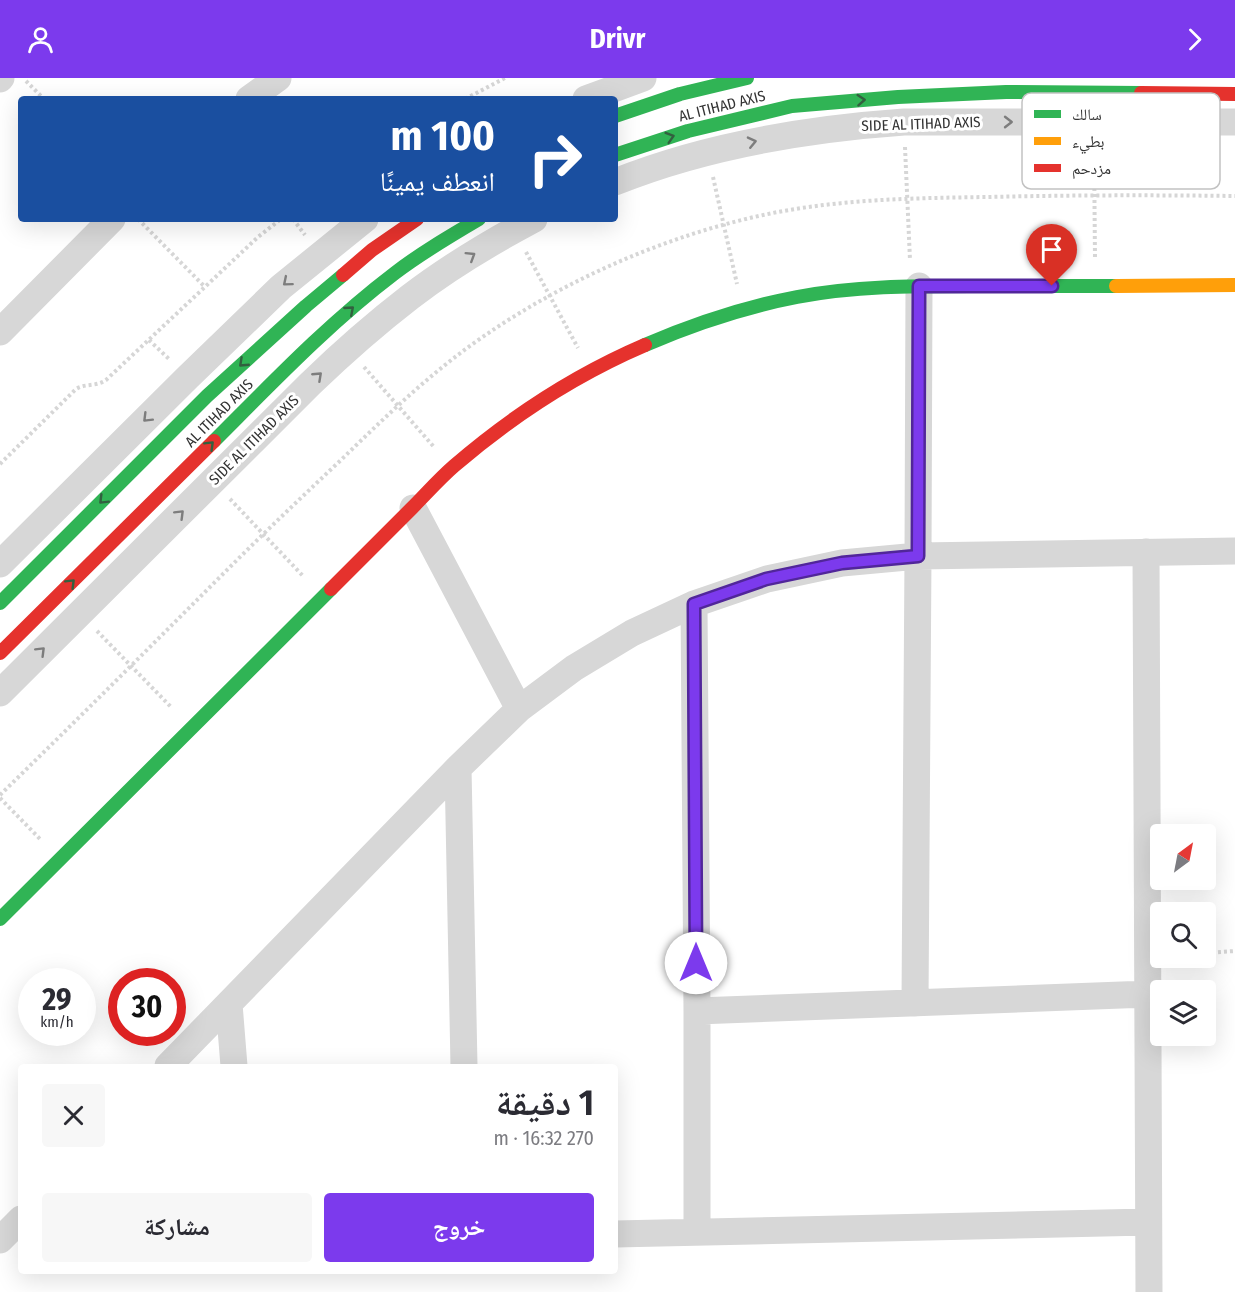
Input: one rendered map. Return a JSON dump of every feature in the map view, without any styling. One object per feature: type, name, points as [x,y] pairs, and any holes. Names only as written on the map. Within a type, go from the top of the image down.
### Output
[{"type":"street","points":[[253,96],[278,78]]},
{"type":"street","points":[[594,96],[643,78]]},
{"type":"street","name":"AL ITIHAD AXIS","points":[[618,115],[693,90],[747,78]]},
{"type":"street","name":"AL ITIHAD AXIS","points":[[618,154],[688,131],[792,106],[1006,85],[1210,93]]},
{"type":"street","name":"AL ITIHAD AXIS","points":[[1220,93],[1235,94]]},
{"type":"street","name":"SIDE AL ITIHAD AXIS","points":[[618,181],[667,163],[756,141],[805,132],[904,123],[1022,122]]},
{"type":"street","points":[[0,332],[109,222]]},
{"type":"street","points":[[0,564],[274,294],[361,222]]},
{"type":"street","name":"AL ITIHAD AXIS","points":[[0,603],[207,396],[372,250],[413,222]]},
{"type":"street","name":"AL ITIHAD AXIS","points":[[0,653],[313,342],[396,273],[474,222]]},
{"type":"street","name":"SIDE AL ITIHAD AXIS","points":[[0,693],[348,348],[411,296],[453,267],[524,224]]},
{"type":"street","points":[[0,919],[452,468],[542,399],[640,346],[691,325],[743,309],[798,297],[855,290],[915,287],[1235,285]]},
{"type":"street","points":[[915,287],[918,556],[915,1003]]},
{"type":"street","points":[[412,508],[519,709]]},
{"type":"street","points":[[170,1064],[458,768],[519,709],[574,668],[632,633],[694,604],[766,579],[842,563],[918,556],[1235,551]]},
{"type":"street","points":[[1146,552],[1149,1292]]},
{"type":"street","points":[[694,604],[697,1232]]},
{"type":"street","points":[[458,768],[464,1064]]},
{"type":"street","points":[[697,1011],[1148,994]]},
{"type":"street","points":[[229,1004],[234,1064]]},
{"type":"street","points":[[0,1240],[18,1222]]},
{"type":"street","points":[[618,1234],[1148,1222]]},
{"type":"street","points":[[0,1249],[18,1248]]},
{"type":"path","points":[[23,78],[41,96]]},
{"type":"path","points":[[471,96],[505,78]]},
{"type":"path","points":[[904,123],[915,287]]},
{"type":"path","points":[[708,153],[743,309]]},
{"type":"path","points":[[1094,189],[1096,286]]},
{"type":"path","points":[[140,222],[205,287]]},
{"type":"path","points":[[0,464],[76,389],[86,385],[97,385],[106,380],[258,237],[277,222]]},
{"type":"path","points":[[524,224],[591,372]]},
{"type":"path","points":[[348,348],[452,468]]},
{"type":"path","points":[[213,481],[323,597]]},
{"type":"path","points":[[80,613],[192,728]]},
{"type":"path","points":[[0,798],[60,860]]},
{"type":"path","points":[[1216,952],[1235,951]]},
{"type":"traffic: fast","points":[[618,115],[680,94],[747,78]]},
{"type":"traffic: fast","points":[[618,154],[688,131],[792,106],[898,97],[1006,92],[1141,93]]},
{"type":"traffic: fast","points":[[214,441],[301,354],[347,312],[395,273],[474,222]]},
{"type":"traffic: fast","points":[[0,603],[207,396],[343,275]]},
{"type":"traffic: fast","points":[[645,345],[739,311],[818,293],[883,287],[1116,286]]},
{"type":"traffic: fast","points":[[0,919],[331,589]]},
{"type":"traffic: slow","points":[[1116,286],[1235,285]]},
{"type":"traffic: jam","points":[[1220,94],[1235,94]]},
{"type":"traffic: jam","points":[[343,275],[372,250],[413,222]]},
{"type":"traffic: jam","points":[[331,589],[443,476],[498,430],[569,383],[645,345]]},
{"type":"traffic: jam","points":[[0,653],[214,441]]},
{"type":"route","points":[[696,963],[694,604],[766,579],[842,563],[918,556],[919,286],[1052,286]]}]
